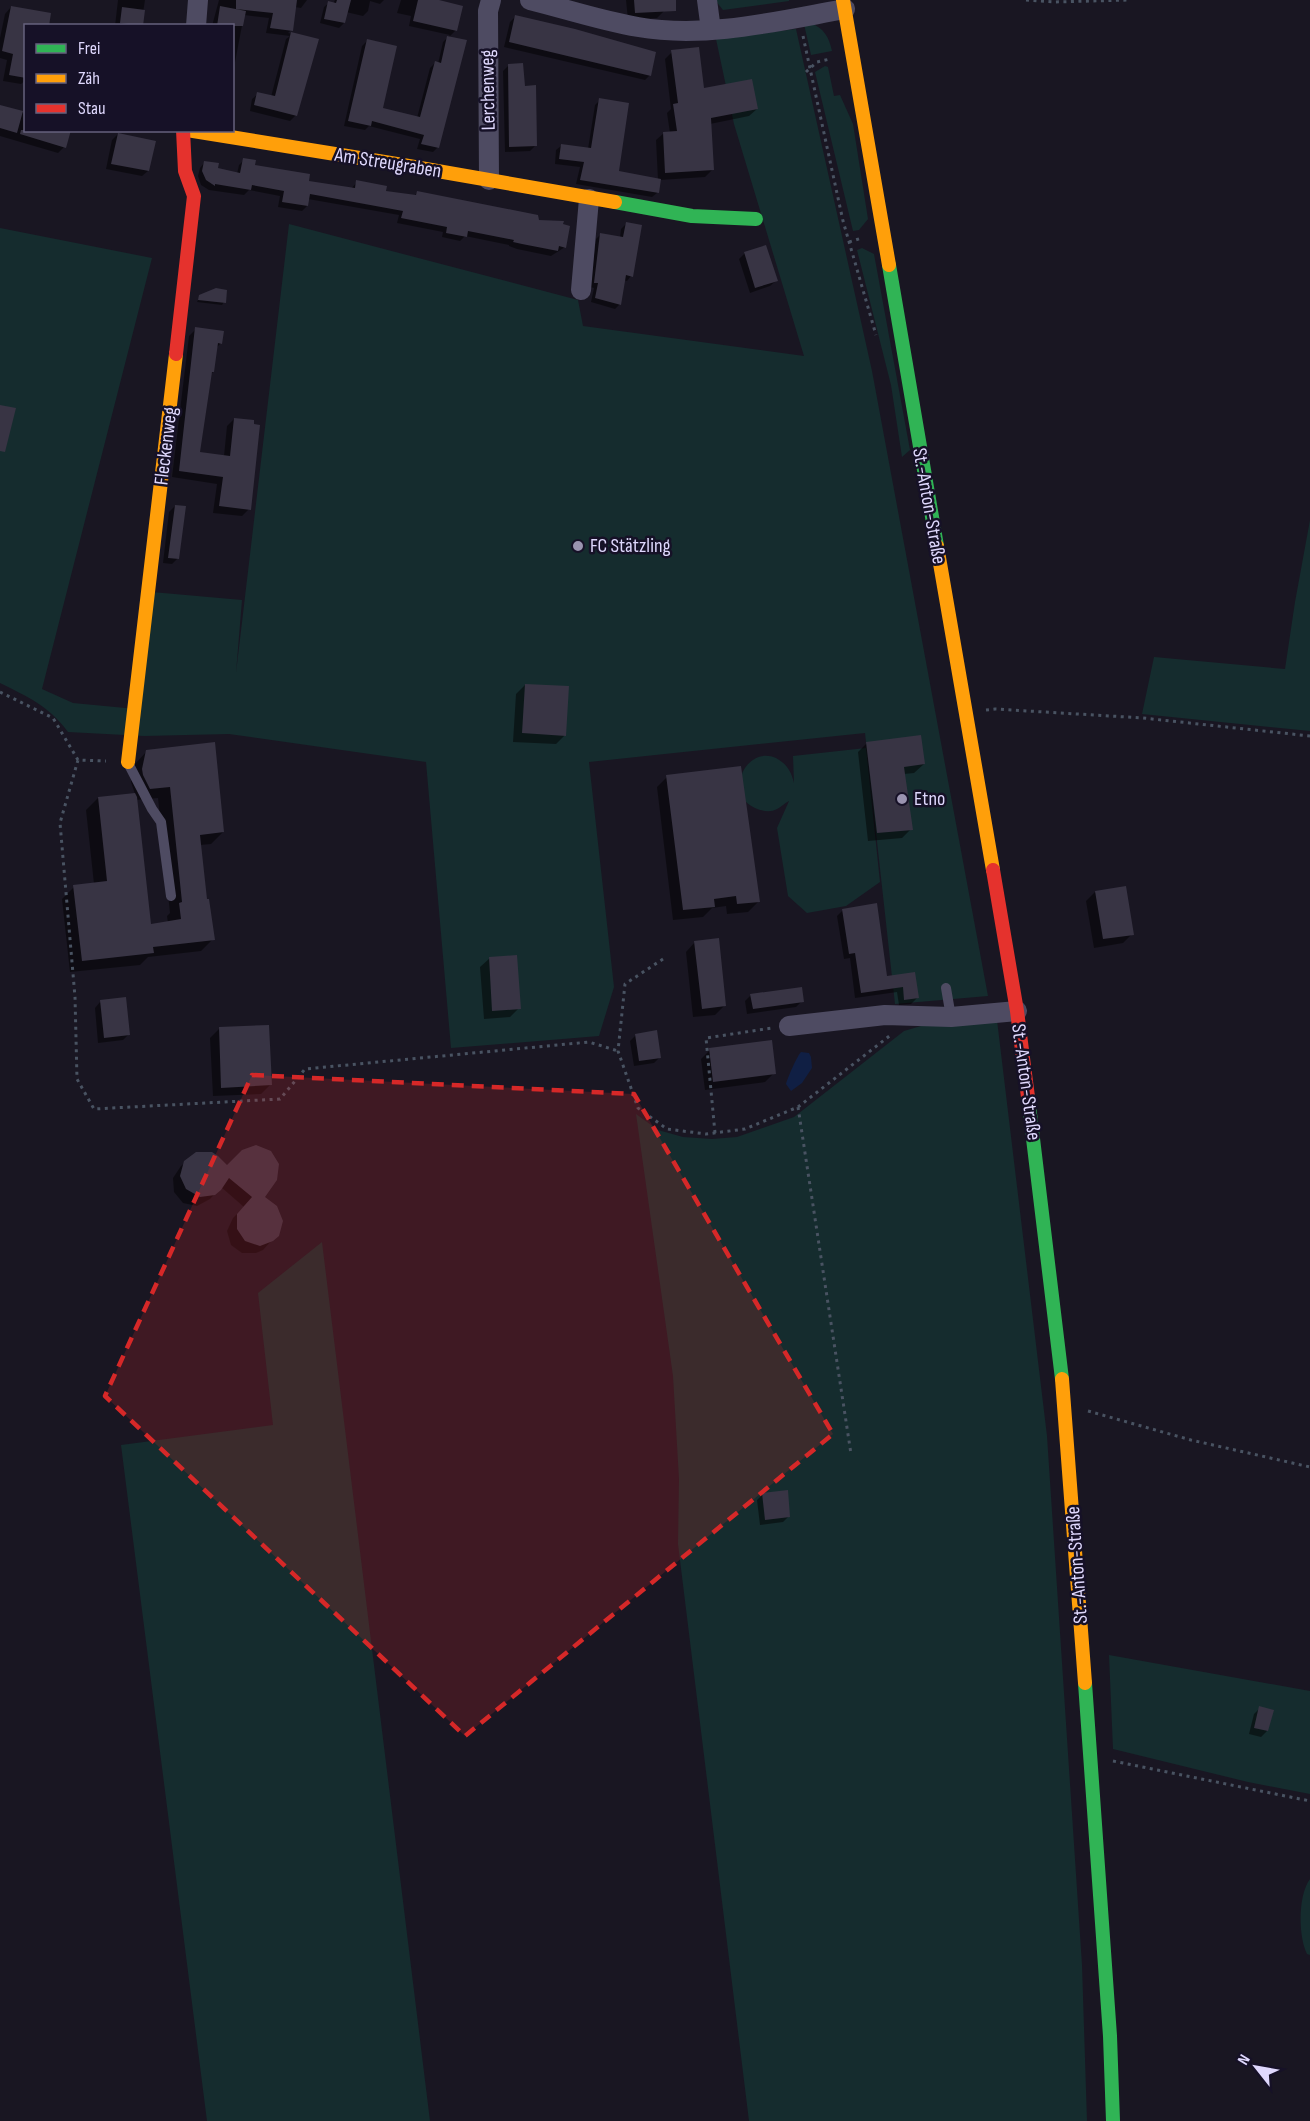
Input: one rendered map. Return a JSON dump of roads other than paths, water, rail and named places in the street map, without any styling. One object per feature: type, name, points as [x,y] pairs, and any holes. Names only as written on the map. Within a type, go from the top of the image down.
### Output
[{"type":"street","points":[[195,24],[198,0]]},
{"type":"street","name":"Lerchenweg","points":[[489,180],[488,11],[491,0]]},
{"type":"street","points":[[530,0],[639,27],[711,30],[799,17],[844,4]]},
{"type":"street","points":[[707,0],[711,30]]},
{"type":"street","name":"St.-Anton-Straße","points":[[844,4],[1017,1011],[1041,1197],[1065,1407],[1110,2036],[1113,2121]]},
{"type":"street","name":"Fleckenweg","points":[[128,762],[194,196],[185,171],[185,132]]},
{"type":"street","name":"Am Streugraben","points":[[197,132],[692,216],[756,219]]},
{"type":"street","points":[[581,290],[589,199]]},
{"type":"street","name":"St.-Anton-Straße","points":[[789,1026],[885,1014],[951,1017],[1017,1011]]},
{"type":"lane","points":[[128,762],[161,822],[171,896]]},
{"type":"lane","points":[[946,988],[951,1017]]},
{"type":"water","points":[[801,1052],[809,1053],[812,1068],[802,1083],[791,1091],[786,1084]]},
{"type":"place","name":"FC Stätzling","points":[[578,546]]},
{"type":"place","name":"Etno","points":[[902,799]]}]
